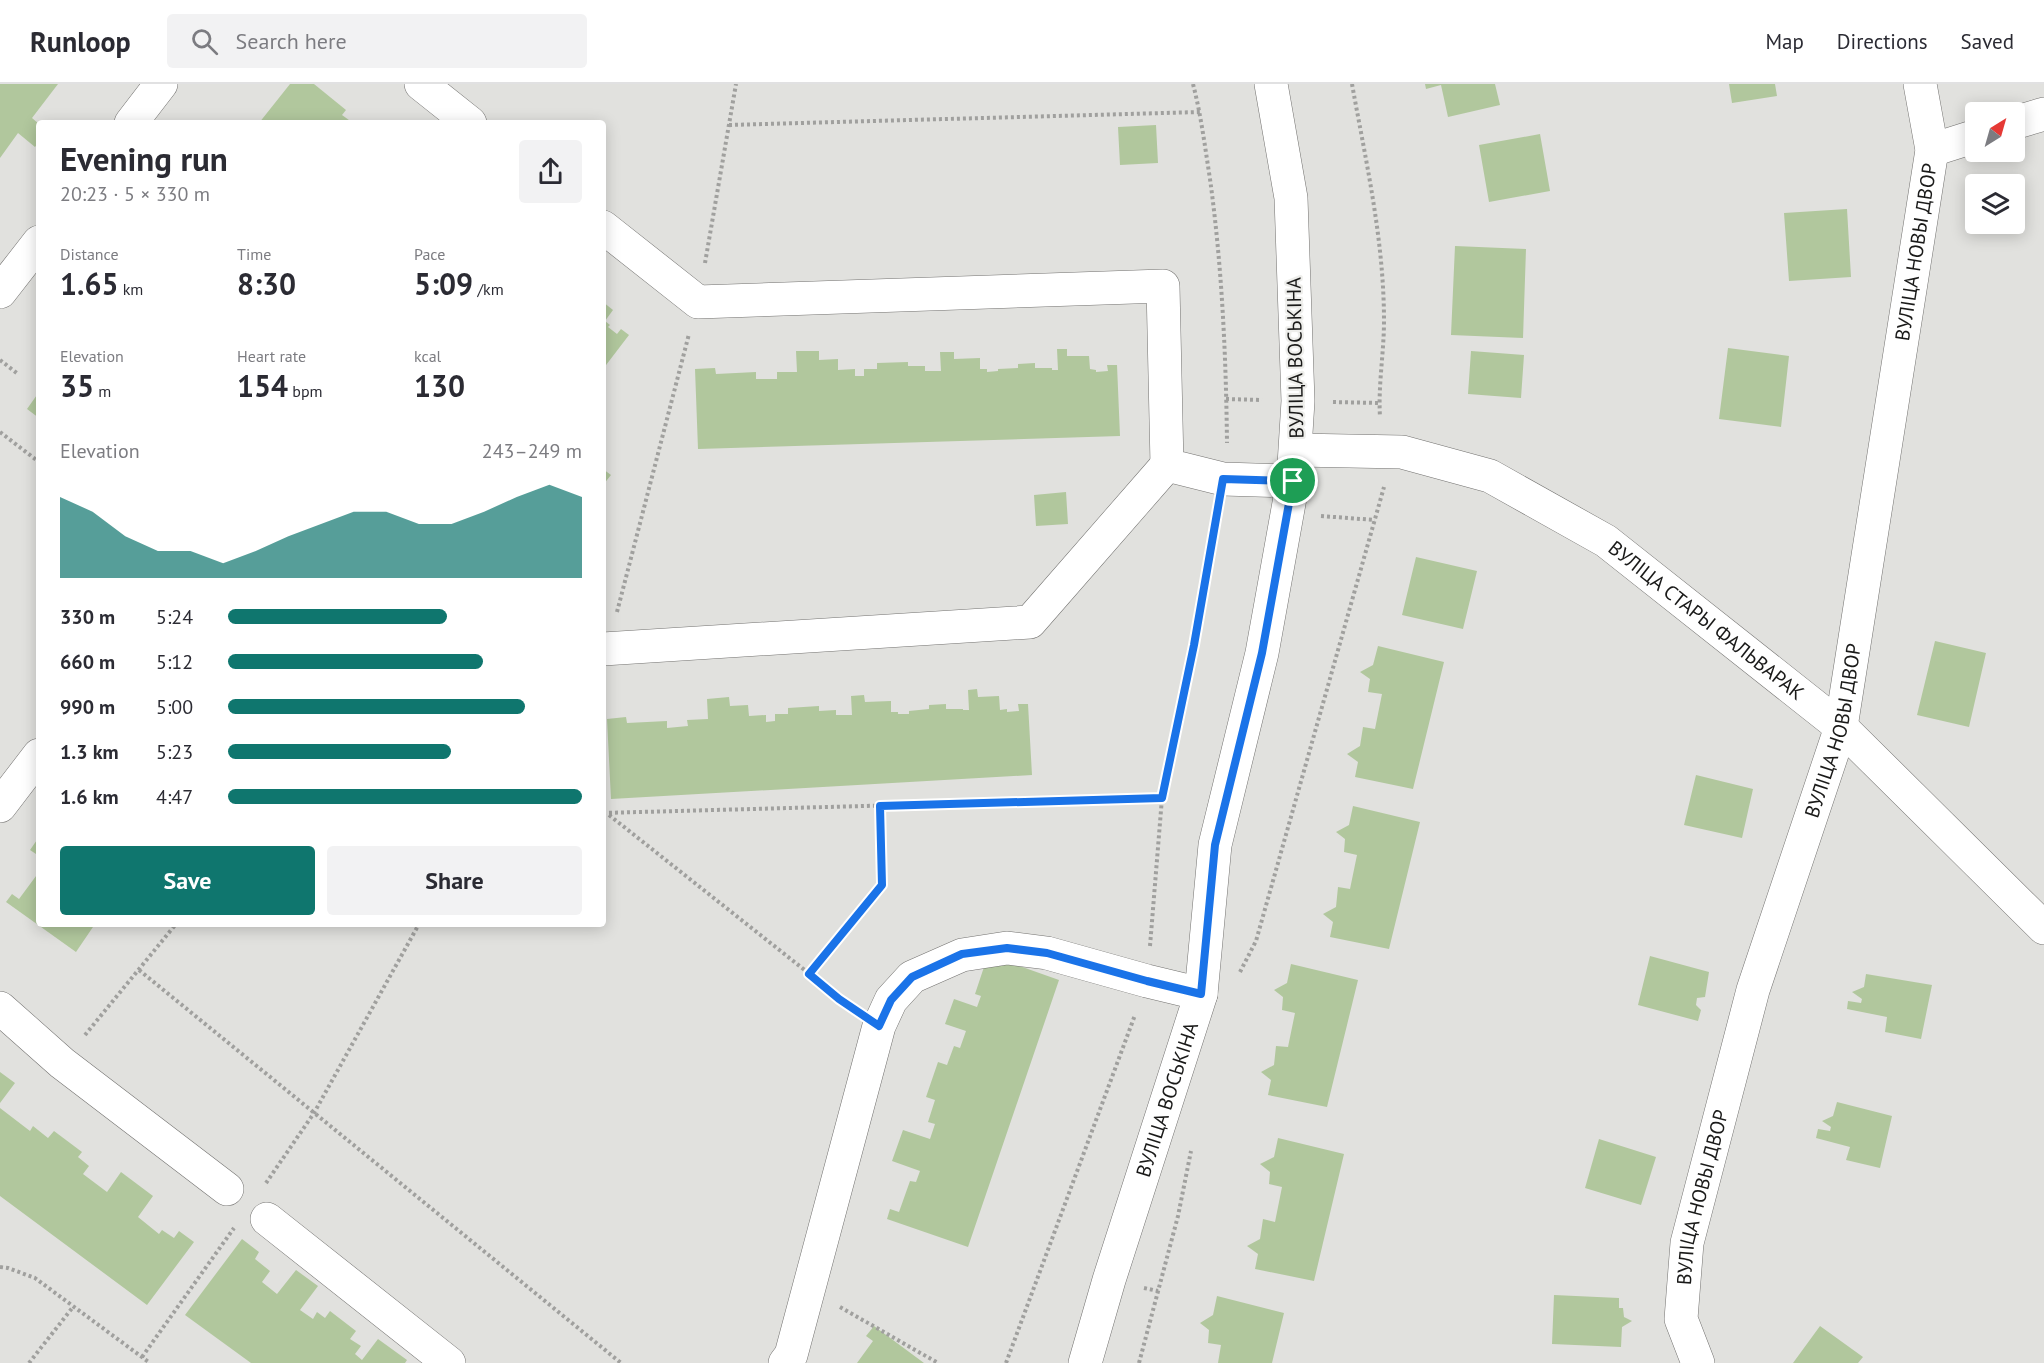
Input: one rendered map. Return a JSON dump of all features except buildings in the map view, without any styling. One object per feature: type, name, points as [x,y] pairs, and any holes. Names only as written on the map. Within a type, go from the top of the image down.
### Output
[{"type":"street","points":[[133,120],[161,84]]},
{"type":"street","points":[[421,84],[466,120]]},
{"type":"street","name":"ВУЛІЦА ВОСЬКІНА","points":[[1085,1363],[1109,1280],[1201,994],[1215,845],[1262,653],[1294,466],[1298,401],[1291,198],[1271,84]]},
{"type":"street","name":"ВУЛІЦА НОВЫ ДВОР","points":[[1698,1363],[1681,1319],[1687,1243],[1753,990],[1841,727],[1932,150],[1920,84]]},
{"type":"street","points":[[2025,120],[2044,114]]},
{"type":"street","points":[[1932,150],[1965,140]]},
{"type":"street","points":[[606,229],[698,302],[1163,286],[1167,465],[1030,622],[606,649]]},
{"type":"street","points":[[0,292],[36,246]]},
{"type":"street","name":"ВУЛІЦА СТАРЫ ФАЛЬВАРАК","points":[[1167,465],[1223,479],[1382,451],[1402,452],[1490,476],[1606,541],[1841,727],[2044,928]]},
{"type":"street","points":[[0,806],[36,759]]},
{"type":"street","points":[[785,1363],[791,1355],[879,1026],[891,1000],[912,977],[962,954],[1007,948],[1047,953],[1201,994]]},
{"type":"street","points":[[0,1008],[62,1063],[227,1189]]},
{"type":"street","points":[[255,1211],[449,1363]]},
{"type":"path","points":[[606,645],[698,302],[736,84]]},
{"type":"path","points":[[1006,1363],[1147,981],[1162,798],[1194,645],[1227,460],[1227,399],[1219,244],[1200,112],[1193,84]]},
{"type":"path","points":[[1240,972],[1256,941],[1384,484],[1379,403],[1384,321],[1379,228],[1352,84]]},
{"type":"path","points":[[729,125],[1200,112]]},
{"type":"path","points":[[0,360],[18,374]]},
{"type":"path","points":[[1227,399],[1273,400]]},
{"type":"path","points":[[1332,402],[1379,403]]},
{"type":"path","points":[[0,432],[36,460]]},
{"type":"path","points":[[1315,516],[1375,520]]},
{"type":"path","points":[[606,814],[1162,798]]},
{"type":"path","points":[[809,974],[882,885],[880,806]]},
{"type":"path","points":[[609,814],[839,999],[879,1026]]},
{"type":"path","points":[[62,1063],[174,927]]},
{"type":"path","points":[[142,1357],[255,1211],[314,1113],[417,927]]},
{"type":"path","points":[[139,970],[621,1363]]},
{"type":"path","points":[[1139,1363],[1178,1216],[1191,1149]]},
{"type":"path","points":[[0,1267],[35,1278],[150,1363]]},
{"type":"path","points":[[809,1289],[938,1363]]},
{"type":"path","points":[[31,1362],[73,1307]]},
{"type":"route","points":[[1223,479],[1293,481],[1262,653],[1215,845],[1201,994],[1047,953],[1007,948],[962,954],[912,977],[891,1000],[879,1026],[839,999],[809,974],[882,885],[880,806],[1162,798],[1194,645],[1223,479]]}]
